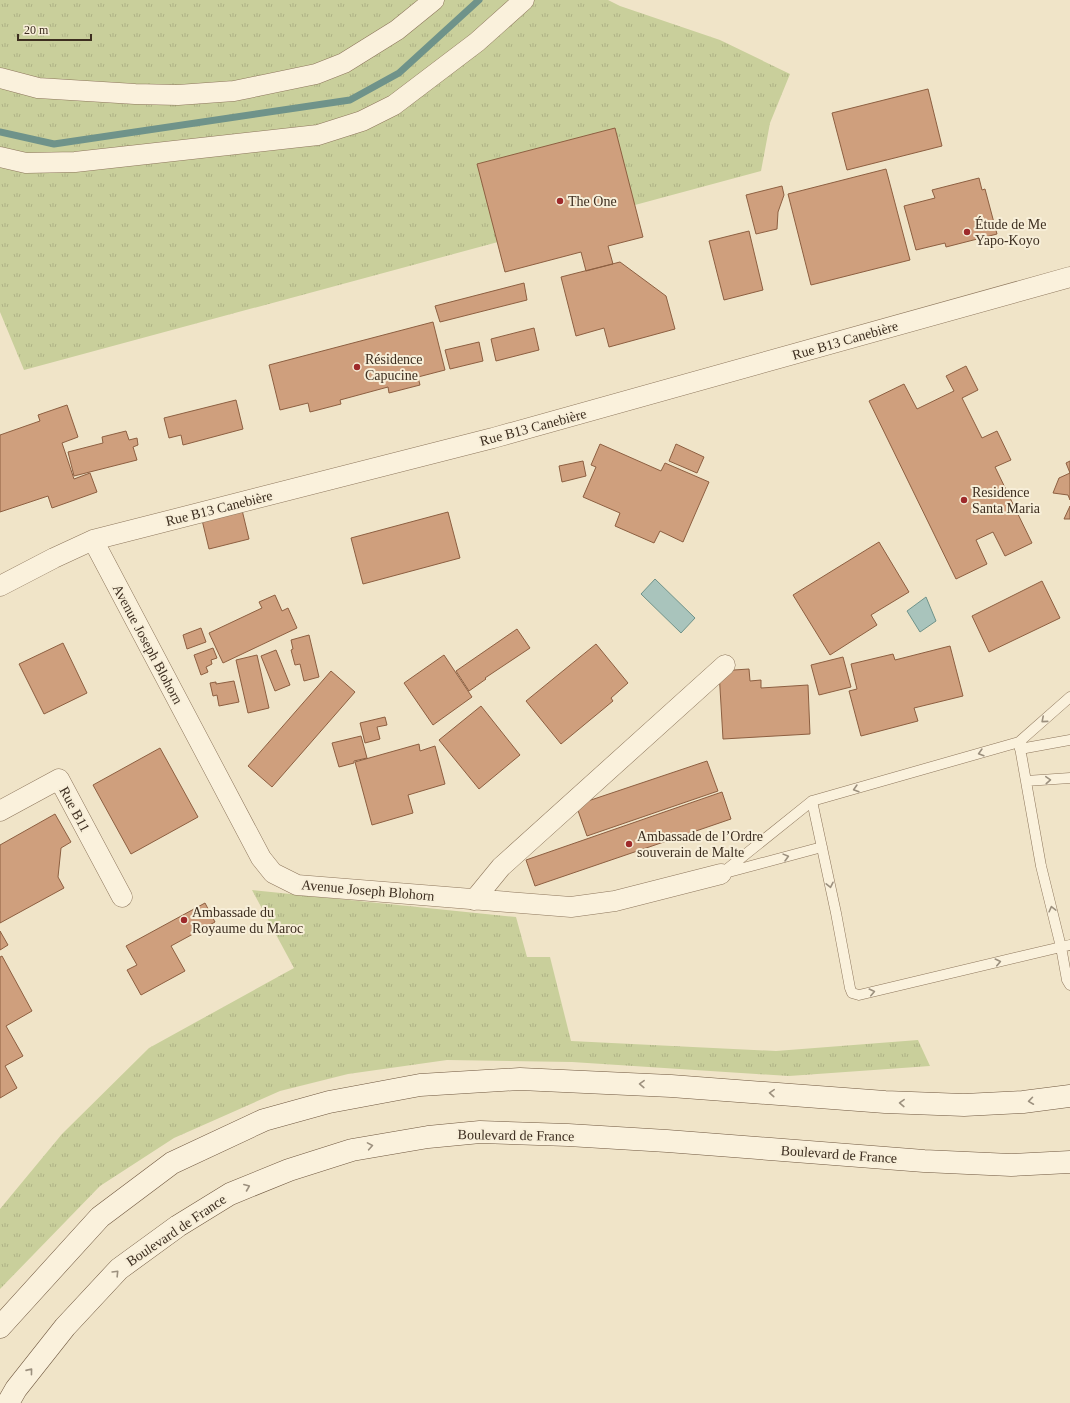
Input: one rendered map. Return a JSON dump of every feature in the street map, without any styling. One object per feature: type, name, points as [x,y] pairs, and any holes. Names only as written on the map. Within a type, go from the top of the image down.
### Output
[{"type":"main road","points":[[0,1327],[100,1217],[172,1163],[264,1120],[329,1102],[420,1085],[520,1079],[671,1086],[885,1102],[964,1105],[1023,1102],[1070,1096]]},
{"type":"main road","name":"Boulevard de France","points":[[8,1403],[16,1389],[65,1327],[120,1269],[178,1226],[230,1194],[289,1170],[352,1150],[428,1137],[480,1132],[659,1140],[932,1161],[1012,1165],[1070,1162]]},
{"type":"street","points":[[0,78],[38,88],[135,94],[178,95],[234,91],[316,74],[344,63],[397,30],[434,0]]},
{"type":"street","points":[[0,157],[26,163],[75,162],[318,135],[362,121],[394,105],[477,42],[524,0]]},
{"type":"street","name":"Rue B13 Canebière","points":[[0,586],[93,540],[494,438],[1070,277]]},
{"type":"street","name":"Avenue Joseph Blohorn","points":[[93,540],[261,858],[273,873],[297,885],[474,900],[571,906],[615,901],[721,874]]},
{"type":"street","points":[[474,900],[501,867],[724,665]]},
{"type":"street","name":"Rue B11","points":[[0,811],[59,779],[122,898]]},
{"type":"lane","points":[[1019,746],[1070,697]]},
{"type":"lane","points":[[721,874],[812,801],[1019,746],[1070,740]]},
{"type":"lane","points":[[1019,746],[1041,866],[1065,946],[1067,980],[1070,985]]},
{"type":"lane","points":[[1026,781],[1070,778]]},
{"type":"lane","points":[[812,801],[852,993],[859,995],[1065,946]]},
{"type":"lane","points":[[721,874],[822,847]]},
{"type":"green space","points":[[0,0],[608,0],[620,6],[720,40],[790,74],[770,123],[761,171],[24,370],[0,312]]},
{"type":"green space","points":[[252,890],[516,917],[527,957],[550,957],[571,1041],[776,1051],[918,1040],[930,1066],[789,1076],[572,1062],[447,1060],[348,1074],[280,1091],[174,1138],[100,1186],[0,1289],[0,1209],[62,1134],[149,1048],[294,968]]},
{"type":"water","points":[[655,579],[695,618],[681,633],[641,594]]},
{"type":"water","points":[[926,597],[936,621],[920,632],[907,611]]},
{"type":"building","points":[[928,89],[942,146],[847,170],[832,113]]},
{"type":"building","name":"The One","points":[[615,128],[643,237],[608,246],[613,264],[586,271],[581,252],[505,272],[477,164]]},
{"type":"building","points":[[886,169],[910,260],[811,285],[788,194]]},
{"type":"building","points":[[979,178],[982,190],[985,189],[997,234],[946,247],[945,243],[916,250],[904,206],[935,198],[932,190]]},
{"type":"building","points":[[782,186],[784,195],[778,212],[777,229],[756,234],[746,195]]},
{"type":"building","points":[[749,231],[763,290],[724,300],[709,241]]},
{"type":"building","points":[[620,262],[666,296],[675,329],[609,347],[604,328],[576,336],[561,277]]},
{"type":"building","points":[[524,283],[527,300],[440,322],[435,306]]},
{"type":"building","name":"Résidence Capucine","points":[[433,322],[445,370],[418,377],[420,385],[389,393],[388,387],[340,400],[341,404],[310,412],[308,403],[280,410],[269,365]]},
{"type":"building","points":[[534,328],[539,350],[496,361],[491,339]]},
{"type":"building","points":[[479,342],[483,361],[450,369],[445,350]]},
{"type":"building","name":"Residence Santa Maria","points":[[966,366],[978,390],[962,398],[982,438],[997,431],[1011,460],[995,467],[1032,543],[1005,556],[993,532],[976,540],[987,564],[956,579],[869,401],[904,384],[917,409],[954,391],[946,376]]},
{"type":"building","points":[[236,400],[243,429],[183,445],[181,435],[169,438],[164,418]]},
{"type":"building","points":[[67,405],[78,437],[62,443],[74,479],[90,473],[97,492],[52,508],[48,496],[0,512],[0,435],[40,421],[38,415]]},
{"type":"building","points":[[126,431],[129,440],[137,438],[138,445],[133,447],[137,460],[74,476],[68,452],[103,443],[102,437]]},
{"type":"building","points":[[600,444],[661,471],[665,463],[709,482],[683,542],[660,531],[654,543],[615,526],[620,513],[583,497],[596,467],[591,465]]},
{"type":"building","points":[[676,444],[704,457],[697,473],[669,461]]},
{"type":"building","points":[[583,461],[586,476],[562,482],[559,466]]},
{"type":"building","points":[[1070,461],[1070,473],[1066,463]]},
{"type":"building","points":[[1070,473],[1070,500],[1068,495],[1053,493],[1059,478]]},
{"type":"building","points":[[1070,506],[1070,519],[1064,519]]},
{"type":"building","points":[[242,510],[249,539],[209,549],[202,520]]},
{"type":"building","points":[[448,512],[460,558],[363,584],[351,538]]},
{"type":"building","points":[[879,542],[909,592],[871,615],[877,625],[830,655],[793,595]]},
{"type":"building","points":[[1042,581],[1060,618],[989,652],[972,616]]},
{"type":"building","points":[[275,595],[282,611],[288,608],[297,628],[223,663],[209,633],[262,608],[259,602]]},
{"type":"building","points":[[201,628],[206,642],[187,649],[183,635]]},
{"type":"building","points":[[517,629],[530,648],[485,678],[486,679],[469,691],[456,671]]},
{"type":"building","points":[[309,635],[319,677],[304,681],[300,664],[295,665],[291,650],[293,649],[291,640]]},
{"type":"building","points":[[63,643],[87,693],[44,714],[19,664]]},
{"type":"building","points":[[596,644],[628,683],[611,698],[613,701],[561,744],[526,701]]},
{"type":"building","points":[[950,646],[963,696],[914,708],[918,721],[861,736],[849,691],[857,689],[851,664],[893,654],[895,660]]},
{"type":"building","points":[[213,648],[217,658],[211,660],[212,664],[206,667],[208,672],[201,675],[194,655]]},
{"type":"building","points":[[276,650],[290,685],[275,691],[261,656]]},
{"type":"building","points":[[257,655],[269,708],[248,713],[236,660]]},
{"type":"building","points":[[444,655],[472,697],[433,725],[404,683]]},
{"type":"building","points":[[843,657],[851,687],[819,695],[811,665]]},
{"type":"building","points":[[749,669],[750,681],[761,680],[761,688],[808,685],[810,734],[723,739],[719,671]]},
{"type":"building","points":[[331,671],[355,692],[272,787],[248,766]]},
{"type":"building","points":[[234,681],[239,702],[219,706],[217,695],[213,696],[210,683],[216,682],[216,684]]},
{"type":"building","points":[[481,706],[520,755],[479,789],[439,740]]},
{"type":"building","points":[[385,717],[387,725],[377,727],[380,739],[365,743],[360,723]]},
{"type":"building","points":[[361,736],[367,758],[339,767],[332,743]]},
{"type":"building","points":[[419,744],[420,751],[435,746],[445,784],[408,795],[413,813],[372,825],[355,762]]},
{"type":"building","points":[[160,748],[198,817],[131,854],[93,785]]},
{"type":"building","points":[[707,761],[718,791],[587,836],[576,805]]},
{"type":"building","points":[[722,792],[731,819],[535,886],[526,860]]},
{"type":"building","points":[[55,814],[71,842],[61,848],[58,877],[64,888],[0,923],[0,845]]},
{"type":"building","points":[[205,903],[215,922],[171,946],[185,971],[141,995],[127,970],[137,965],[126,946]]},
{"type":"building","points":[[0,931],[8,945],[0,950]]},
{"type":"building","points":[[2,956],[32,1011],[6,1026],[23,1056],[5,1066],[17,1088],[0,1098],[0,957]]},
{"type":"waterway","points":[[0,132],[54,144],[350,100],[399,73],[479,0]]},
{"type":"place","name":"The One","points":[[560,201]]},
{"type":"place","name":"Étude de Me Yapo-Koyo","points":[[967,232]]},
{"type":"place","name":"Résidence Capucine","points":[[357,367]]},
{"type":"place","name":"Residence Santa Maria","points":[[964,500]]},
{"type":"place","name":"Ambassade de l’Ordre souverain de Malte","points":[[629,844]]},
{"type":"place","name":"Ambassade du Royaume du Maroc","points":[[184,920]]}]
